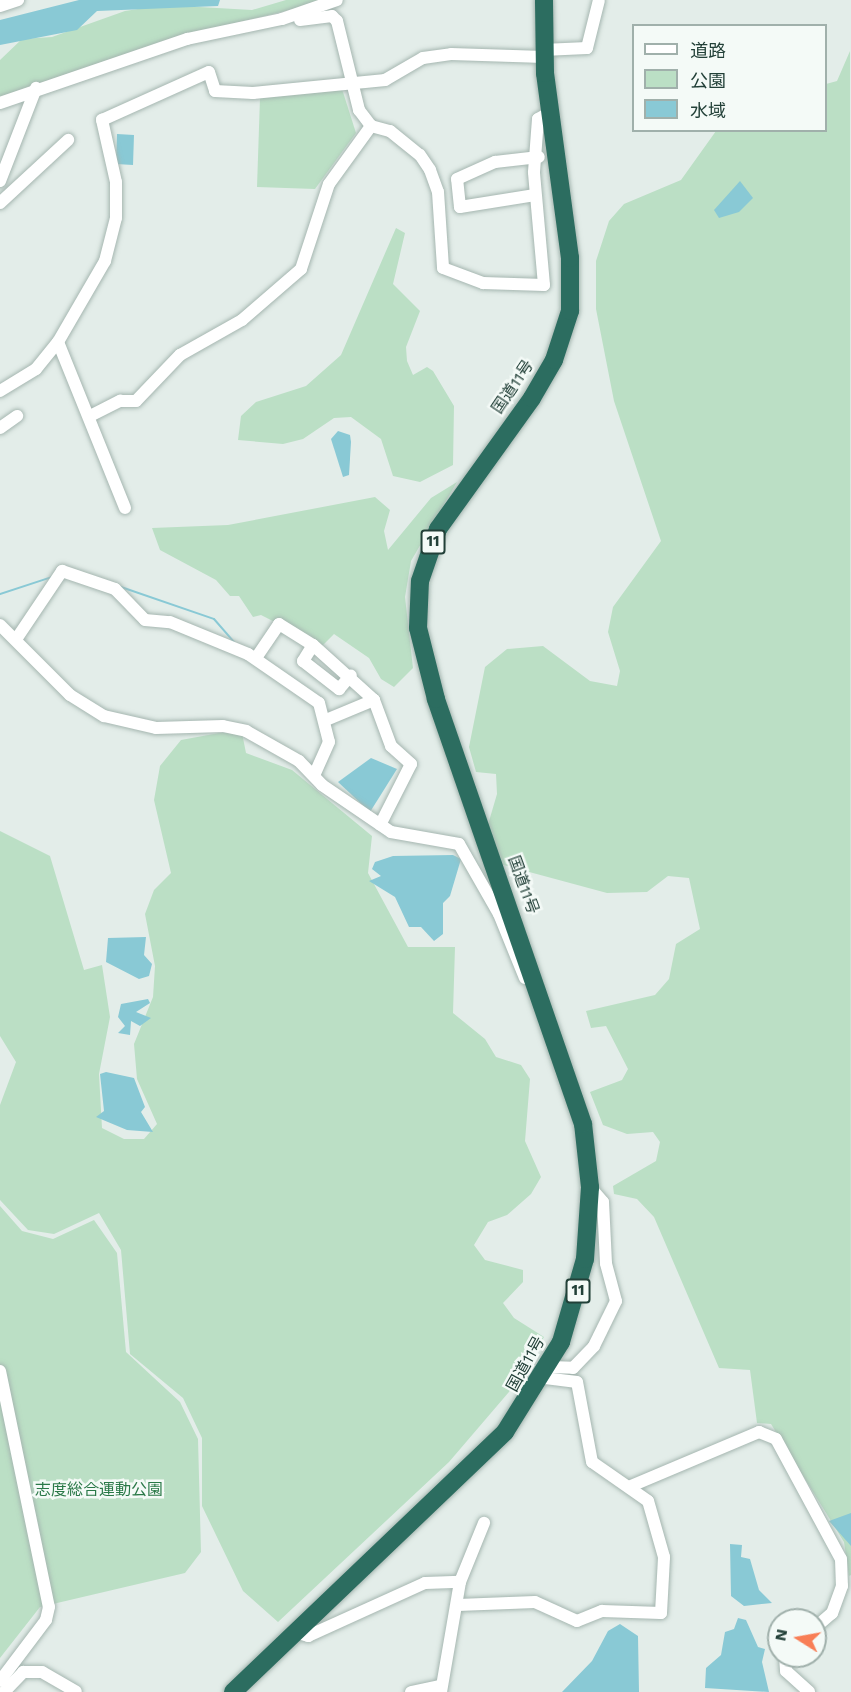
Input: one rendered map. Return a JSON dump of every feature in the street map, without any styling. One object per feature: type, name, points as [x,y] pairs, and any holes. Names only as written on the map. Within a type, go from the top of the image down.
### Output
[{"type":"highway","name":"国道11号","points":[[233,1692],[480,1460],[546,1372],[577,1297],[590,1187],[583,1124],[537,981],[436,699],[418,628],[420,581],[438,530],[532,398],[554,360],[570,311],[570,258],[549,113],[544,53],[544,0]]},
{"type":"street","points":[[0,6],[18,0]]},
{"type":"street","points":[[0,103],[36,88],[187,39],[282,19],[337,0]]},
{"type":"street","points":[[0,391],[36,369],[58,342],[105,261],[115,225],[116,182],[102,120],[209,72],[215,91],[253,93],[396,77],[423,58],[451,54],[544,53],[587,48],[599,0]]},
{"type":"street","points":[[282,19],[332,16],[348,48],[359,110],[371,126],[390,131],[420,155],[429,170],[438,192],[438,257],[450,274],[483,283],[544,285],[535,195],[539,157],[538,119],[549,113]]},
{"type":"street","points":[[0,181],[36,88]]},
{"type":"street","points":[[90,416],[120,401],[136,400],[180,355],[242,320],[301,269],[329,184],[371,126]]},
{"type":"street","points":[[0,203],[68,140]]},
{"type":"street","points":[[535,195],[460,207],[457,179],[495,162],[539,157]]},
{"type":"street","points":[[58,342],[90,416],[125,508]]},
{"type":"street","points":[[0,428],[17,416]]},
{"type":"street","points":[[17,638],[62,571],[115,589],[145,620],[170,622],[256,658],[319,703],[326,720],[327,755],[315,773]]},
{"type":"street","points":[[256,658],[279,624],[313,645],[351,675],[374,700],[391,746],[411,764],[380,825]]},
{"type":"street","points":[[0,625],[17,638],[70,695],[104,716],[156,728],[234,727],[315,773],[380,825],[459,844],[468,852],[523,975],[537,981]]},
{"type":"street","points":[[313,645],[303,661],[339,689],[351,675]]},
{"type":"street","points":[[326,720],[374,700]]},
{"type":"street","points":[[546,1372],[573,1368],[594,1346],[616,1301],[606,1263],[603,1202],[590,1187]]},
{"type":"street","points":[[0,1371],[49,1607],[46,1620],[0,1681]]},
{"type":"street","points":[[458,1605],[535,1602],[577,1621],[602,1611],[661,1613],[664,1557],[648,1502],[631,1486],[592,1462],[577,1382],[546,1372]]},
{"type":"street","points":[[631,1486],[759,1432],[776,1439],[841,1559],[838,1595],[832,1613],[827,1617]]},
{"type":"street","points":[[411,1692],[441,1689],[458,1605],[460,1582],[484,1522]]},
{"type":"street","points":[[295,1632],[308,1636],[425,1583],[460,1582]]},
{"type":"street","points":[[786,1668],[786,1671],[809,1692]]},
{"type":"street","points":[[4,1692],[23,1672],[42,1672],[76,1692]]},
{"type":"green space","points":[[286,0],[331,0],[185,35],[0,97],[0,60],[22,39],[52,37],[125,11],[164,5],[252,10]]},
{"type":"green space","points":[[850,51],[851,1575],[849,1576],[844,1542],[771,1424],[757,1423],[750,1370],[719,1368],[654,1217],[637,1199],[614,1194],[613,1186],[656,1161],[660,1142],[653,1132],[627,1134],[603,1125],[590,1092],[622,1080],[628,1069],[606,1026],[591,1028],[586,1011],[655,995],[669,979],[676,944],[700,929],[689,878],[668,876],[647,892],[607,893],[500,864],[487,828],[497,794],[496,774],[476,772],[469,747],[485,667],[507,649],[543,646],[590,681],[617,686],[620,671],[608,632],[613,607],[661,541],[614,401],[596,309],[596,261],[609,221],[624,204],[681,180],[715,132],[827,132],[827,84],[837,81]]},
{"type":"green space","points":[[342,89],[356,133],[315,189],[257,187],[260,98]]},
{"type":"green space","points":[[396,228],[405,233],[393,284],[420,311],[406,347],[407,361],[413,375],[427,367],[433,371],[454,406],[453,465],[420,482],[393,476],[381,439],[351,417],[334,418],[303,439],[283,444],[238,440],[241,416],[256,402],[306,386],[341,355]]},
{"type":"green space","points":[[457,482],[411,561],[405,597],[413,668],[394,687],[381,679],[369,658],[334,634],[322,646],[261,615],[253,617],[239,596],[230,596],[216,580],[160,550],[152,528],[228,525],[375,497],[390,510],[384,531],[388,550],[431,498]]},
{"type":"green space","points":[[219,733],[242,733],[246,753],[292,770],[372,836],[368,873],[408,947],[455,947],[453,1013],[485,1039],[496,1057],[521,1065],[530,1079],[525,1141],[541,1177],[531,1194],[507,1215],[488,1222],[474,1245],[485,1260],[523,1270],[523,1282],[503,1303],[514,1318],[544,1337],[514,1386],[449,1462],[278,1622],[243,1591],[202,1506],[202,1438],[183,1398],[130,1354],[121,1250],[99,1213],[54,1234],[28,1230],[0,1200],[0,1105],[16,1062],[0,1036],[0,831],[50,856],[84,970],[102,965],[110,1017],[99,1074],[102,1128],[124,1139],[144,1139],[157,1124],[137,1079],[134,1044],[153,997],[155,966],[145,914],[154,890],[171,873],[154,800],[160,766],[181,740]]},
{"type":"green space","name":"志度総合運動公園","points":[[0,1206],[22,1231],[53,1239],[94,1220],[117,1253],[126,1352],[180,1402],[198,1439],[201,1552],[185,1573],[40,1607],[0,1658]]},
{"type":"water","points":[[79,0],[220,0],[218,6],[97,11],[77,30],[0,45],[0,20]]},
{"type":"water","points":[[117,134],[134,135],[133,165],[116,164]]},
{"type":"water","points":[[740,181],[753,198],[739,212],[719,218],[714,210]]},
{"type":"water","points":[[338,431],[350,435],[351,442],[349,475],[343,477],[331,439]]},
{"type":"water","points":[[371,758],[397,769],[370,812],[338,782]]},
{"type":"water","points":[[453,855],[461,859],[450,896],[443,903],[443,934],[434,941],[421,927],[409,927],[395,897],[369,881],[381,876],[372,869],[375,862],[393,856]]},
{"type":"water","points":[[146,937],[144,955],[152,964],[149,976],[139,979],[106,962],[108,938]]},
{"type":"water","points":[[148,999],[150,1003],[136,1012],[151,1018],[140,1026],[131,1021],[130,1035],[118,1033],[125,1026],[118,1017],[121,1004]]},
{"type":"water","points":[[106,1072],[134,1078],[145,1107],[141,1112],[153,1132],[127,1130],[96,1117],[104,1111],[100,1074]]},
{"type":"water","points":[[851,1513],[851,1546],[829,1521]]},
{"type":"water","points":[[730,1544],[742,1545],[741,1557],[750,1559],[759,1590],[772,1603],[744,1606],[731,1596]]},
{"type":"water","points":[[738,1618],[746,1620],[758,1647],[765,1649],[762,1662],[769,1692],[705,1688],[706,1668],[721,1655],[725,1632],[734,1629]]},
{"type":"water","points":[[620,1624],[638,1636],[639,1692],[562,1692],[592,1661],[608,1631]]},
{"type":"waterway","points":[[0,594],[52,577]]},
{"type":"waterway","points":[[121,587],[214,619],[234,642]]}]
